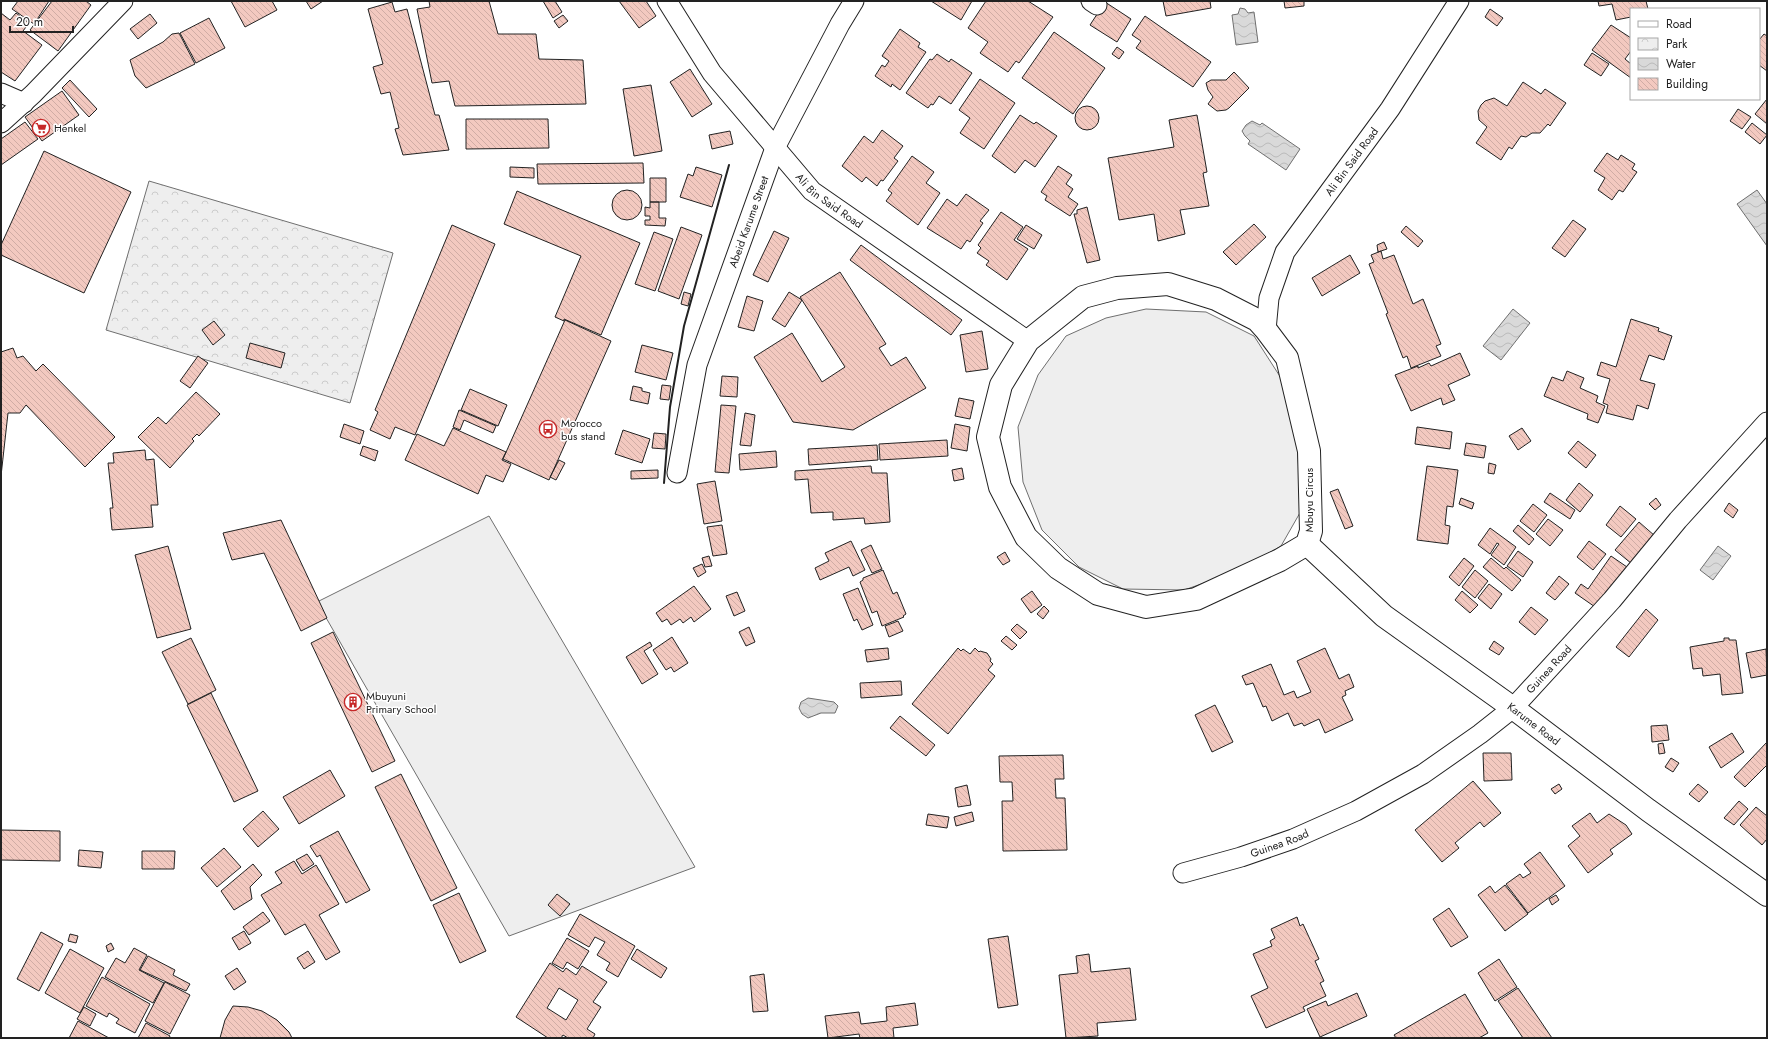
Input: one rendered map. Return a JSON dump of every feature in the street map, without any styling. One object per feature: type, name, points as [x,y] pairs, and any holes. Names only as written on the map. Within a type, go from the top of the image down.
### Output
[{"type":"street","points":[[1,123],[24,103],[123,1]]},
{"type":"street","points":[[666,1],[712,73],[776,148],[840,24],[854,1]]},
{"type":"street","name":"Ali Bin Said Road","points":[[1266,330],[1269,298],[1285,252],[1390,109],[1459,1]]},
{"type":"street","points":[[1,94],[24,103]]},
{"type":"street","name":"Ali Bin Said Road","points":[[776,148],[812,191],[1028,341]]},
{"type":"street","name":"Abeid Karume Street","points":[[677,473],[697,365],[776,148]]},
{"type":"street","name":"Mbuyu Circus","points":[[1168,284],[1216,299],[1257,320],[1287,358],[1310,451],[1311,531],[1307,544],[1280,560],[1196,599],[1146,607],[1098,594],[1058,568],[1026,537],[1003,494],[988,437],[1001,385],[1028,341],[1083,297],[1117,288],[1168,284]]},
{"type":"street","name":"Guinea Road","points":[[1182,873],[1249,854],[1293,839],[1356,811],[1423,774],[1480,734],[1513,708],[1612,600],[1678,520],[1767,422]]},
{"type":"street","name":"Karume Road","points":[[1307,544],[1384,616],[1513,708],[1648,810],[1767,895]]},
{"type":"green space","points":[[149,181],[393,253],[350,403],[106,330]]},
{"type":"green space","points":[[1146,309],[1206,312],[1254,336],[1281,378],[1297,436],[1301,511],[1281,546],[1236,572],[1184,590],[1123,589],[1079,567],[1042,530],[1023,482],[1018,427],[1038,375],[1066,336],[1106,318]]},
{"type":"green space","points":[[489,516],[695,867],[509,936],[317,602]]},
{"type":"water","points":[[1240,8],[1245,9],[1248,13],[1254,12],[1258,42],[1236,45],[1232,15],[1238,14]]},
{"type":"water","points":[[1252,121],[1260,125],[1262,123],[1300,149],[1286,170],[1248,144],[1250,141],[1242,131],[1246,125]]},
{"type":"water","points":[[1757,190],[1767,204],[1767,246],[1737,204]]},
{"type":"water","points":[[1513,309],[1530,323],[1501,360],[1483,346]]},
{"type":"water","points":[[1718,546],[1731,556],[1713,580],[1700,570]]},
{"type":"water","points":[[808,698],[834,702],[838,706],[835,713],[821,713],[808,718],[802,714],[799,708],[801,702]]},
{"type":"building","points":[[18,1],[49,1],[34,24],[12,9]]},
{"type":"building","points":[[52,1],[86,1],[91,5],[58,51],[30,30]]},
{"type":"building","points":[[231,1],[272,1],[277,10],[245,27]]},
{"type":"building","points":[[306,1],[323,1],[311,9]]},
{"type":"building","points":[[429,1],[489,1],[498,34],[536,34],[539,59],[583,60],[586,104],[455,106],[449,81],[432,83],[417,9],[430,7]]},
{"type":"building","points":[[543,1],[555,1],[562,12],[553,18]]},
{"type":"building","points":[[619,1],[646,1],[656,16],[639,28]]},
{"type":"building","points":[[931,1],[972,1],[961,20]]},
{"type":"building","points":[[986,1],[1028,1],[1053,17],[1019,63],[1016,61],[1008,72],[980,53],[988,42],[968,28]]},
{"type":"building","points":[[1163,1],[1210,1],[1211,8],[1166,16]]},
{"type":"building","points":[[1284,1],[1304,1],[1304,6],[1285,8]]},
{"type":"building","points":[[1598,1],[1646,1],[1648,8],[1630,8],[1630,17],[1616,20],[1612,4],[1599,6]]},
{"type":"building","points":[[392,2],[395,12],[407,9],[435,115],[439,115],[449,150],[403,155],[395,129],[399,128],[390,92],[381,94],[373,67],[383,64],[368,9]]},
{"type":"building","points":[[1105,2],[1131,19],[1117,42],[1090,25]]},
{"type":"building","points":[[1490,9],[1503,18],[1497,26],[1485,17]]},
{"type":"building","points":[[1,13],[10,20],[16,13],[29,23],[23,31],[42,45],[15,81],[1,72]]},
{"type":"building","points":[[150,14],[157,23],[138,39],[130,29]]},
{"type":"building","points":[[563,15],[568,21],[559,28],[554,21]]},
{"type":"building","points":[[1145,16],[1211,62],[1193,87],[1136,48],[1141,41],[1132,35]]},
{"type":"building","points":[[209,18],[225,48],[196,63],[180,33]]},
{"type":"building","points":[[1611,25],[1630,37],[1630,52],[1625,59],[1630,63],[1630,77],[1592,50]]},
{"type":"building","points":[[900,29],[920,43],[918,47],[926,52],[900,90],[892,84],[891,87],[875,76],[882,65],[885,67],[889,61],[882,56]]},
{"type":"building","points":[[1054,32],[1105,68],[1073,114],[1022,78]]},
{"type":"building","points":[[179,33],[195,64],[146,88],[135,76],[130,60],[163,42],[172,34]]},
{"type":"building","points":[[1764,34],[1767,36],[1767,71],[1760,66],[1760,39]]},
{"type":"building","points":[[1117,47],[1124,52],[1119,59],[1112,54]]},
{"type":"building","points":[[1592,53],[1609,64],[1601,76],[1584,65]]},
{"type":"building","points":[[937,54],[949,62],[951,59],[972,73],[951,104],[939,96],[933,105],[931,104],[928,108],[906,93],[930,59],[932,60]]},
{"type":"building","points":[[690,69],[712,104],[692,117],[670,82]]},
{"type":"building","points":[[1234,72],[1249,88],[1229,108],[1226,110],[1217,111],[1208,104],[1213,97],[1208,90],[1206,83],[1211,80],[1226,80]]},
{"type":"building","points":[[980,79],[1015,103],[984,149],[960,133],[970,118],[959,110]]},
{"type":"building","points":[[70,80],[97,109],[89,117],[62,88]]},
{"type":"building","points":[[1523,82],[1541,94],[1545,89],[1566,103],[1550,126],[1548,124],[1540,133],[1532,133],[1526,137],[1521,136],[1512,149],[1509,147],[1501,160],[1476,143],[1487,127],[1479,120],[1478,111],[1485,101],[1494,98],[1507,106]]},
{"type":"building","points":[[651,85],[662,151],[634,156],[623,89]]},
{"type":"building","points":[[62,91],[79,115],[42,141],[25,117]]},
{"type":"building","points":[[1767,99],[1767,124],[1755,114]]},
{"type":"building","points":[[1087,106],[1092,107],[1098,113],[1098,123],[1092,129],[1087,130],[1082,129],[1076,123],[1075,118],[1076,113],[1082,107]]},
{"type":"building","points":[[1738,109],[1751,117],[1742,129],[1730,121]]},
{"type":"building","points":[[1020,115],[1034,124],[1036,122],[1057,136],[1035,167],[1025,160],[1015,173],[992,156]]},
{"type":"building","points":[[1197,115],[1207,172],[1203,173],[1209,206],[1180,210],[1185,234],[1158,241],[1154,214],[1119,220],[1108,158],[1174,147],[1169,120]]},
{"type":"building","points":[[466,119],[548,119],[549,148],[466,149]]},
{"type":"building","points":[[25,122],[38,139],[1,165],[1,139]]},
{"type":"building","points":[[1752,123],[1767,135],[1760,144],[1745,132]]},
{"type":"building","points":[[882,130],[903,146],[894,158],[898,161],[883,181],[881,180],[877,186],[866,177],[862,182],[842,166],[864,136],[873,143]]},
{"type":"building","points":[[730,131],[733,144],[712,149],[709,135]]},
{"type":"building","points":[[44,151],[131,192],[84,293],[1,255],[1,245]]},
{"type":"building","points":[[1607,153],[1618,160],[1621,155],[1635,164],[1632,169],[1637,172],[1623,192],[1619,190],[1612,200],[1598,190],[1605,178],[1594,171]]},
{"type":"building","points":[[912,156],[934,172],[926,183],[940,193],[918,225],[886,201],[892,193],[888,190]]},
{"type":"building","points":[[643,163],[644,183],[538,184],[537,164]]},
{"type":"building","points":[[1058,166],[1072,175],[1066,184],[1073,189],[1068,197],[1078,204],[1070,216],[1045,200],[1047,196],[1041,192]]},
{"type":"building","points":[[510,167],[534,168],[534,178],[510,177]]},
{"type":"building","points":[[696,167],[722,175],[712,207],[680,197],[688,174],[693,176]]},
{"type":"building","points":[[650,178],[666,178],[666,202],[650,202]]},
{"type":"building","points":[[627,190],[638,194],[642,205],[638,216],[627,220],[616,216],[612,205],[616,194]]},
{"type":"building","points":[[517,191],[640,243],[601,335],[564,319],[564,321],[555,317],[581,256],[504,224]]},
{"type":"building","points":[[966,194],[989,210],[980,221],[983,223],[970,242],[967,240],[961,249],[927,228],[947,199],[957,206]]},
{"type":"building","points":[[650,202],[659,202],[659,218],[666,218],[665,226],[645,225],[645,220],[650,220],[650,216],[645,216],[645,207],[650,208]]},
{"type":"building","points":[[1087,207],[1100,260],[1087,263],[1074,214],[1077,214],[1077,210]]},
{"type":"building","points":[[1001,212],[1023,227],[1014,240],[1028,249],[1007,280],[986,265],[989,261],[977,253],[981,248],[978,245]]},
{"type":"building","points":[[1573,220],[1586,229],[1565,257],[1552,248]]},
{"type":"building","points":[[1254,224],[1266,237],[1236,265],[1223,252]]},
{"type":"building","points":[[452,225],[495,244],[415,435],[395,427],[390,439],[370,430],[378,412],[375,410]]},
{"type":"building","points":[[1026,225],[1042,235],[1034,249],[1017,239]]},
{"type":"building","points":[[1406,226],[1423,241],[1418,247],[1401,232]]},
{"type":"building","points":[[681,227],[702,235],[679,299],[658,291]]},
{"type":"building","points":[[774,231],[789,238],[768,282],[753,275]]},
{"type":"building","points":[[654,232],[673,239],[655,291],[635,284]]},
{"type":"building","points":[[1384,242],[1387,249],[1378,252],[1377,245]]},
{"type":"building","points":[[861,245],[962,320],[951,335],[850,260]]},
{"type":"building","points":[[1381,251],[1383,259],[1394,255],[1413,304],[1423,299],[1441,344],[1436,346],[1441,356],[1411,368],[1407,356],[1403,358],[1386,314],[1388,313],[1369,264],[1374,262],[1371,255]]},
{"type":"building","points":[[1350,255],[1360,273],[1322,296],[1312,278]]},
{"type":"building","points":[[840,272],[886,344],[879,348],[891,366],[906,357],[926,388],[853,430],[793,422],[754,357],[792,333],[822,382],[845,367],[800,297]]},
{"type":"building","points":[[684,292],[691,294],[688,306],[681,304]]},
{"type":"building","points":[[789,292],[802,300],[785,327],[772,319]]},
{"type":"building","points":[[747,296],[763,301],[754,331],[738,327]]},
{"type":"building","points":[[1631,319],[1659,328],[1658,331],[1672,336],[1664,360],[1649,355],[1640,380],[1655,384],[1648,409],[1637,405],[1633,420],[1606,413],[1608,405],[1603,403],[1610,379],[1597,375],[1601,362],[1616,367]]},
{"type":"building","points":[[565,320],[611,341],[549,480],[503,459]]},
{"type":"building","points":[[214,321],[225,335],[213,345],[202,330]]},
{"type":"building","points":[[982,331],[988,369],[966,372],[960,335]]},
{"type":"building","points":[[250,343],[285,353],[281,368],[246,358]]},
{"type":"building","points":[[642,345],[673,353],[666,380],[635,372]]},
{"type":"building","points":[[13,348],[17,358],[23,356],[36,371],[43,364],[115,437],[85,467],[26,405],[20,413],[8,413],[1,476],[1,352]]},
{"type":"building","points":[[1460,353],[1470,375],[1448,385],[1455,400],[1443,405],[1441,398],[1411,411],[1395,375],[1429,363],[1431,366]]},
{"type":"building","points":[[198,356],[208,363],[190,388],[180,381]]},
{"type":"building","points":[[1567,371],[1584,378],[1580,388],[1598,396],[1596,402],[1605,406],[1598,423],[1587,419],[1588,414],[1544,396],[1552,377],[1563,381]]},
{"type":"building","points":[[722,376],[738,377],[737,397],[720,396]]},
{"type":"building","points":[[662,385],[671,386],[669,400],[660,399]]},
{"type":"building","points":[[633,386],[642,388],[642,391],[650,393],[648,404],[630,400]]},
{"type":"building","points":[[470,389],[507,405],[498,426],[461,410]]},
{"type":"building","points":[[196,392],[220,414],[199,436],[197,434],[192,439],[194,441],[170,468],[138,437],[158,417],[166,424]]},
{"type":"building","points":[[959,398],[974,401],[970,419],[955,416]]},
{"type":"building","points":[[721,405],[736,406],[729,473],[715,472]]},
{"type":"building","points":[[459,410],[496,426],[493,433],[464,420],[460,430],[453,427]]},
{"type":"building","points":[[745,413],[755,415],[751,446],[740,445]]},
{"type":"building","points":[[344,424],[364,431],[360,444],[340,437]]},
{"type":"building","points":[[955,424],[970,427],[967,451],[951,448]]},
{"type":"building","points":[[1417,427],[1452,432],[1450,449],[1415,444]]},
{"type":"building","points":[[453,428],[506,452],[502,460],[511,464],[503,482],[486,475],[478,494],[405,460],[417,434],[444,446]]},
{"type":"building","points":[[1522,428],[1531,441],[1518,450],[1509,436]]},
{"type":"building","points":[[623,430],[650,439],[642,463],[615,454]]},
{"type":"building","points":[[654,433],[666,434],[665,449],[652,448]]},
{"type":"building","points":[[947,440],[948,456],[880,460],[879,444]]},
{"type":"building","points":[[1578,441],[1596,455],[1586,468],[1568,453]]},
{"type":"building","points":[[1466,443],[1486,446],[1484,458],[1464,455]]},
{"type":"building","points":[[877,445],[878,460],[809,465],[808,449]]},
{"type":"building","points":[[363,446],[378,451],[375,461],[360,455]]},
{"type":"building","points":[[145,450],[146,460],[154,459],[158,505],[151,505],[153,527],[112,530],[110,508],[113,508],[108,463],[114,463],[113,453]]},
{"type":"building","points":[[776,451],[777,467],[740,470],[739,454]]},
{"type":"building","points":[[559,460],[565,463],[556,480],[550,477]]},
{"type":"building","points":[[1489,463],[1496,465],[1494,474],[1488,473]]},
{"type":"building","points":[[871,466],[872,473],[887,473],[890,522],[865,524],[864,518],[833,520],[833,512],[811,513],[808,479],[795,480],[795,471]]},
{"type":"building","points":[[1427,466],[1458,470],[1453,507],[1447,506],[1445,525],[1450,526],[1448,544],[1417,540]]},
{"type":"building","points":[[962,468],[964,479],[954,481],[952,470]]},
{"type":"building","points":[[658,470],[658,478],[631,479],[631,471]]},
{"type":"building","points":[[715,481],[722,521],[704,524],[697,484]]},
{"type":"building","points":[[1579,483],[1593,495],[1580,512],[1566,500]]},
{"type":"building","points":[[1338,489],[1353,526],[1345,529],[1330,492]]},
{"type":"building","points":[[1550,493],[1575,510],[1570,519],[1544,502]]},
{"type":"building","points":[[1461,498],[1474,503],[1472,509],[1459,504]]},
{"type":"building","points":[[1656,498],[1661,505],[1655,510],[1649,504]]},
{"type":"building","points":[[1729,503],[1738,510],[1733,518],[1724,511]]},
{"type":"building","points":[[1533,504],[1547,515],[1534,532],[1520,521]]},
{"type":"building","points":[[1620,506],[1636,519],[1621,537],[1606,525]]},
{"type":"building","points":[[1548,519],[1563,530],[1550,546],[1536,534]]},
{"type":"building","points":[[281,520],[327,618],[301,631],[264,553],[232,560],[223,533]]},
{"type":"building","points":[[1639,522],[1655,536],[1632,564],[1615,550]]},
{"type":"building","points":[[722,525],[727,554],[713,556],[707,527]]},
{"type":"building","points":[[1518,525],[1534,539],[1529,545],[1513,531]]},
{"type":"building","points":[[1490,528],[1516,547],[1504,565],[1491,555],[1499,544],[1497,543],[1490,554],[1478,545]]},
{"type":"building","points":[[851,541],[865,570],[853,576],[849,567],[820,580],[815,568],[829,561],[825,553]]},
{"type":"building","points":[[1589,541],[1606,554],[1593,570],[1577,557]]},
{"type":"building","points":[[871,545],[882,569],[872,573],[861,550]]},
{"type":"building","points":[[168,546],[191,629],[157,638],[135,555]]},
{"type":"building","points":[[1518,551],[1533,562],[1523,577],[1507,566]]},
{"type":"building","points":[[1005,552],[1010,561],[1003,565],[997,557]]},
{"type":"building","points":[[709,556],[712,566],[705,567],[702,558]]},
{"type":"building","points":[[1611,556],[1627,567],[1598,609],[1575,593],[1581,584],[1588,589]]},
{"type":"building","points":[[1464,558],[1474,566],[1459,586],[1449,577]]},
{"type":"building","points":[[1491,558],[1504,569],[1506,567],[1521,580],[1512,591],[1483,567]]},
{"type":"building","points":[[702,564],[706,572],[698,577],[693,568]]},
{"type":"building","points":[[883,570],[893,594],[897,592],[906,614],[903,616],[904,617],[882,626],[877,611],[872,613],[860,582],[863,578]]},
{"type":"building","points":[[1475,570],[1488,581],[1475,598],[1462,587]]},
{"type":"building","points":[[1559,576],[1569,584],[1555,600],[1546,593]]},
{"type":"building","points":[[1489,584],[1502,594],[1491,609],[1478,598]]},
{"type":"building","points":[[694,586],[711,609],[694,622],[691,617],[683,623],[680,619],[671,625],[667,619],[662,622],[656,613]]},
{"type":"building","points":[[858,588],[873,625],[862,630],[857,619],[854,621],[843,594]]},
{"type":"building","points":[[1032,591],[1042,605],[1031,613],[1021,599]]},
{"type":"building","points":[[1462,591],[1478,605],[1470,613],[1455,600]]},
{"type":"building","points":[[737,592],[745,611],[734,616],[726,596]]},
{"type":"building","points":[[1044,606],[1049,611],[1043,619],[1037,614]]},
{"type":"building","points":[[1531,607],[1548,620],[1535,635],[1519,622]]},
{"type":"building","points":[[1646,609],[1658,620],[1629,657],[1616,647]]},
{"type":"building","points":[[898,621],[903,631],[889,637],[885,626]]},
{"type":"building","points":[[1017,624],[1027,632],[1020,639],[1011,630]]},
{"type":"building","points":[[749,627],[755,642],[746,646],[739,632]]},
{"type":"building","name":"Mbuyuni Primary School","points":[[333,632],[395,761],[372,772],[311,643]]},
{"type":"building","points":[[1006,636],[1017,645],[1012,650],[1001,641]]},
{"type":"building","points":[[672,637],[688,663],[674,672],[671,667],[666,670],[653,650]]},
{"type":"building","points":[[191,638],[216,690],[188,704],[162,652]]},
{"type":"building","points":[[1724,638],[1736,640],[1743,693],[1722,695],[1720,674],[1703,676],[1702,668],[1693,669],[1690,647],[1724,641]]},
{"type":"building","points":[[1494,641],[1504,648],[1499,655],[1489,649]]},
{"type":"building","points":[[650,642],[652,646],[644,651],[658,674],[642,684],[626,657]]},
{"type":"building","points":[[888,648],[889,659],[867,662],[865,650]]},
{"type":"building","points":[[958,648],[961,651],[963,649],[970,654],[975,648],[979,652],[987,653],[993,664],[988,670],[995,676],[948,734],[912,704]]},
{"type":"building","points":[[1325,648],[1339,679],[1349,674],[1354,687],[1345,691],[1346,695],[1342,697],[1353,720],[1325,733],[1319,719],[1304,726],[1302,723],[1294,726],[1288,713],[1272,721],[1266,706],[1263,707],[1253,683],[1246,685],[1242,676],[1271,664],[1284,695],[1294,691],[1297,698],[1311,692],[1297,661]]},
{"type":"building","points":[[1766,649],[1767,675],[1751,678],[1746,653]]},
{"type":"building","points":[[901,681],[902,695],[861,698],[860,683]]},
{"type":"building","points":[[211,693],[258,791],[234,802],[187,705]]},
{"type":"building","points":[[1215,705],[1233,742],[1212,752],[1195,715]]},
{"type":"building","points":[[900,716],[935,745],[926,756],[890,728]]},
{"type":"building","points":[[1667,725],[1669,740],[1652,742],[1651,726]]},
{"type":"building","points":[[1732,733],[1744,752],[1721,768],[1709,747]]},
{"type":"building","points":[[1767,742],[1767,765],[1745,787],[1734,777]]},
{"type":"building","points":[[1663,743],[1665,753],[1659,754],[1658,744]]},
{"type":"building","points":[[1483,753],[1511,753],[1512,780],[1484,781]]},
{"type":"building","points":[[1063,755],[1064,779],[1055,779],[1056,798],[1065,798],[1067,850],[1003,851],[1002,801],[1013,801],[1012,782],[1000,782],[999,756]]},
{"type":"building","points":[[1671,758],[1679,763],[1673,772],[1665,767]]},
{"type":"building","points":[[330,770],[345,796],[299,824],[283,797]]},
{"type":"building","points":[[401,774],[457,888],[431,901],[375,787]]},
{"type":"building","points":[[1473,781],[1501,813],[1484,827],[1480,822],[1455,843],[1459,848],[1442,862],[1415,830]]},
{"type":"building","points":[[1559,784],[1562,789],[1555,794],[1551,789]]},
{"type":"building","points":[[1698,784],[1708,792],[1699,802],[1689,794]]},
{"type":"building","points":[[967,785],[971,805],[958,807],[955,788]]},
{"type":"building","points":[[1739,801],[1748,809],[1734,825],[1724,818]]},
{"type":"building","points":[[1756,807],[1767,816],[1767,839],[1762,845],[1740,825]]},
{"type":"building","points":[[263,811],[279,829],[258,847],[243,829]]},
{"type":"building","points":[[972,812],[974,821],[956,826],[954,817]]},
{"type":"building","points":[[1590,813],[1597,823],[1609,814],[1626,825],[1632,834],[1610,850],[1613,854],[1588,873],[1568,846],[1580,836],[1572,826]]},
{"type":"building","points":[[928,814],[949,817],[947,828],[926,825]]},
{"type":"building","points":[[1,830],[60,831],[60,861],[1,860]]},
{"type":"building","points":[[338,831],[370,890],[346,903],[320,855],[317,857],[310,846]]},
{"type":"building","points":[[224,848],[241,867],[217,887],[201,868]]},
{"type":"building","points":[[79,850],[103,852],[101,868],[78,866]]},
{"type":"building","points":[[142,851],[175,851],[174,869],[142,869]]},
{"type":"building","points":[[1540,852],[1565,886],[1528,913],[1506,884],[1520,874],[1523,878],[1531,873],[1524,864]]},
{"type":"building","points":[[307,854],[314,864],[303,871],[296,860]]},
{"type":"building","points":[[294,861],[302,874],[316,865],[339,904],[319,915],[340,952],[326,960],[305,924],[285,935],[261,895],[282,883],[275,872]]},
{"type":"building","points":[[253,864],[262,875],[250,887],[252,899],[234,910],[221,891]]},
{"type":"building","points":[[1505,885],[1528,914],[1505,931],[1478,895],[1490,886],[1495,893]]},
{"type":"building","points":[[459,893],[486,951],[460,963],[433,905]]},
{"type":"building","points":[[557,894],[570,904],[560,916],[548,905]]},
{"type":"building","points":[[1556,895],[1559,900],[1552,905],[1549,899]]},
{"type":"building","points":[[1449,908],[1468,937],[1451,947],[1433,919]]},
{"type":"building","points":[[263,912],[270,921],[249,935],[243,927]]},
{"type":"building","points":[[580,914],[635,946],[618,977],[606,970],[610,963],[597,955],[605,942],[595,937],[589,947],[568,935]]},
{"type":"building","points":[[1297,917],[1300,926],[1303,924],[1319,959],[1315,961],[1324,981],[1320,983],[1326,996],[1303,1007],[1305,1011],[1266,1028],[1251,996],[1268,988],[1253,954],[1272,946],[1270,941],[1275,938],[1271,929]]},
{"type":"building","points":[[244,931],[251,943],[239,950],[232,938]]},
{"type":"building","points":[[41,932],[63,944],[39,991],[17,979]]},
{"type":"building","points":[[70,934],[78,936],[76,943],[68,941]]},
{"type":"building","points":[[1008,936],[1018,1005],[998,1008],[988,939]]},
{"type":"building","points":[[567,938],[589,951],[578,969],[567,962],[563,969],[552,963]]},
{"type":"building","points":[[111,943],[114,949],[108,952],[106,946]]},
{"type":"building","points":[[134,948],[147,955],[139,970],[164,983],[153,1003],[105,977],[116,958],[125,963]]},
{"type":"building","points":[[70,949],[104,968],[80,1013],[45,993]]},
{"type":"building","points":[[637,949],[667,968],[661,978],[631,959]]},
{"type":"building","points":[[308,951],[315,962],[304,969],[297,958]]},
{"type":"building","points":[[1089,954],[1091,972],[1130,968],[1136,1020],[1097,1023],[1098,1036],[1066,1038],[1059,975],[1078,973],[1076,956]]},
{"type":"building","points":[[148,956],[175,970],[173,975],[190,984],[186,991],[140,970]]},
{"type":"building","points":[[1499,959],[1517,987],[1495,1001],[1478,973]]},
{"type":"building","points":[[550,963],[563,972],[566,968],[576,975],[582,966],[607,982],[593,1002],[601,1007],[587,1029],[595,1034],[593,1038],[568,1038],[563,1035],[561,1038],[548,1038],[516,1017]],"holes":[[[559,988],[578,1000],[566,1020],[547,1008]]]},
{"type":"building","points":[[237,968],[246,982],[234,990],[225,976]]},
{"type":"building","points":[[764,974],[768,1011],[753,1012],[750,976]]},
{"type":"building","points":[[102,977],[150,1004],[135,1033],[116,1023],[119,1019],[109,1013],[107,1017],[86,1006]]},
{"type":"building","points":[[165,982],[190,995],[170,1034],[145,1021]]},
{"type":"building","points":[[1518,988],[1552,1038],[1523,1038],[1498,1001]]},
{"type":"building","points":[[1357,993],[1367,1016],[1320,1037],[1307,1009],[1326,1001],[1328,1006]]},
{"type":"building","points":[[1465,994],[1488,1033],[1479,1038],[1396,1038],[1394,1035]]},
{"type":"building","points":[[915,1003],[918,1025],[893,1028],[894,1038],[860,1038],[859,1034],[828,1038],[825,1016],[859,1012],[861,1024],[887,1021],[886,1007]]},
{"type":"building","points":[[233,1006],[248,1007],[262,1011],[277,1020],[289,1032],[292,1038],[220,1038],[225,1020]]},
{"type":"building","points":[[84,1007],[96,1014],[90,1026],[77,1019]]},
{"type":"building","points":[[78,1021],[109,1038],[69,1038]]},
{"type":"building","points":[[146,1023],[170,1036],[169,1038],[138,1038]]},
{"type":"wall","points":[[664,483],[670,407],[684,326],[729,165]]},
{"type":"place","name":"Henkel","points":[[41,128]]},
{"type":"place","name":"Morocco bus stand","points":[[548,429]]},
{"type":"place","name":"Mbuyuni Primary School","points":[[353,702]]}]
